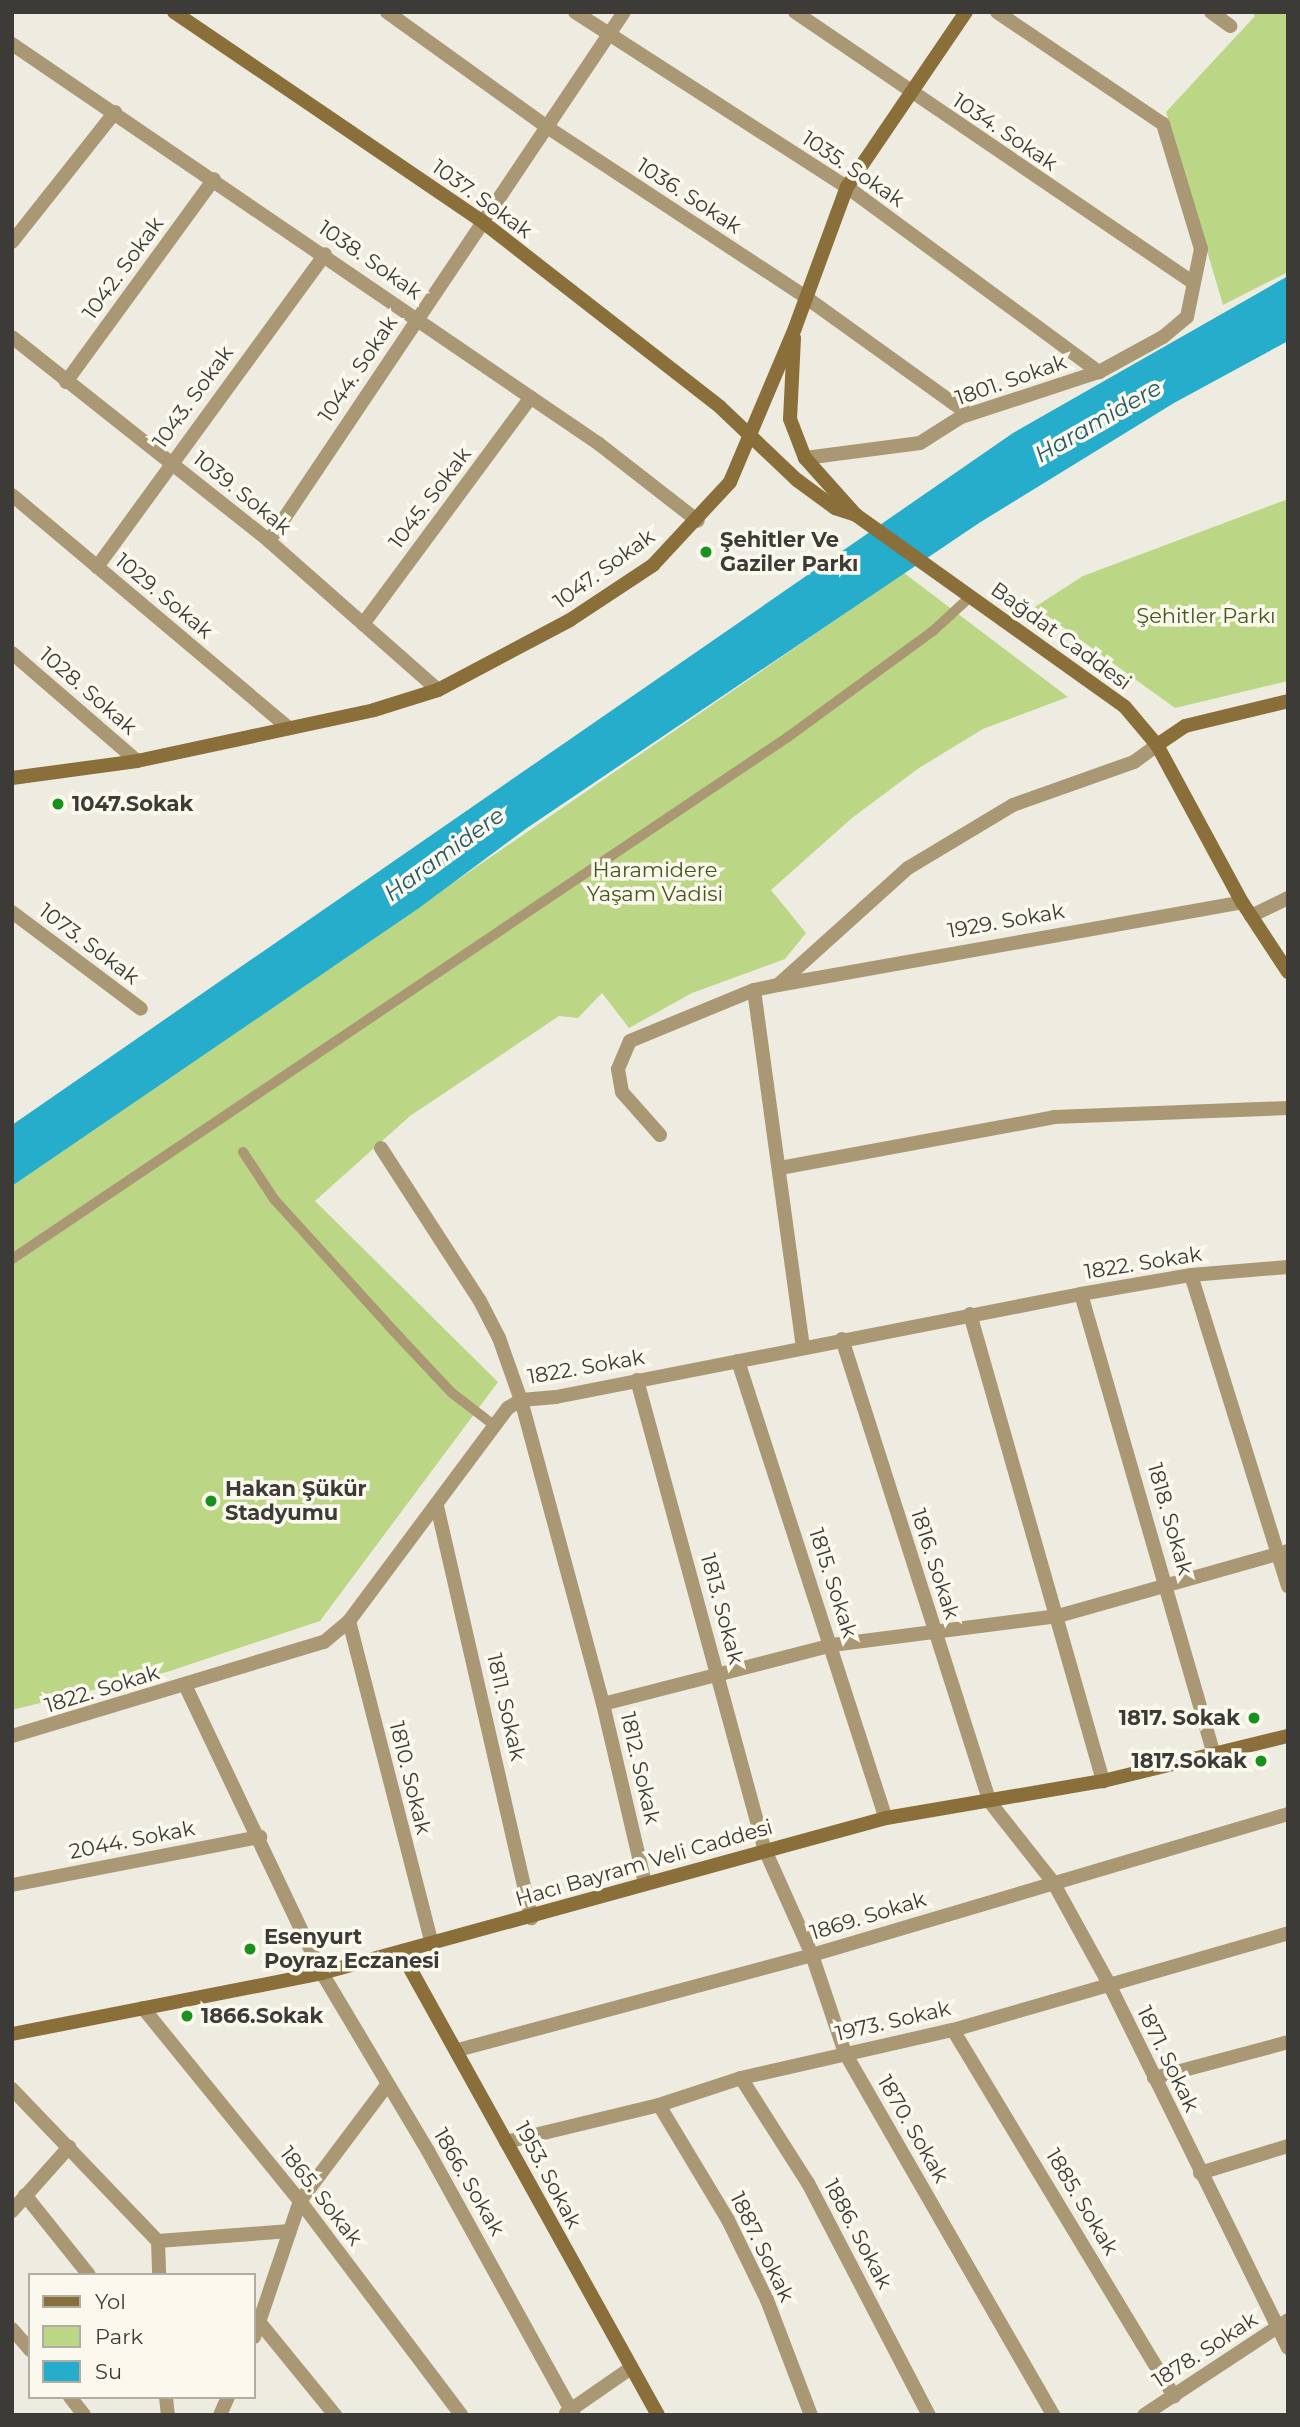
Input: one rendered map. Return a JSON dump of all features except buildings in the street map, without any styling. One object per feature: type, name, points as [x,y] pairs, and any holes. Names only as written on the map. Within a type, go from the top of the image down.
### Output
[{"type":"main road","name":"1037. Sokak","points":[[174,12],[484,223],[720,407],[751,439],[816,494],[856,515]]},
{"type":"main road","name":"1047. Sokak","points":[[12,778],[137,761],[289,728],[438,690],[614,593],[653,565],[698,521],[730,482],[751,439],[847,187],[966,12]]},
{"type":"main road","points":[[795,328],[790,419],[805,458],[856,515]]},
{"type":"main road","name":"Bağdat Caddesi","points":[[856,515],[1125,707],[1157,745],[1242,902],[1288,972]]},
{"type":"main road","points":[[1157,745],[1185,726],[1288,701]]},
{"type":"main road","name":"Hacı Bayram Veli Caddesi","points":[[12,2034],[322,1973],[402,1954],[645,1883],[886,1818],[1103,1782],[1288,1736]]},
{"type":"main road","name":"1953. Sokak","points":[[402,1954],[658,2415]]},
{"type":"street","name":"1036. Sokak","points":[[387,12],[547,127],[804,296],[968,414]]},
{"type":"street","name":"1035. Sokak","points":[[575,12],[847,187],[1099,372]]},
{"type":"street","name":"1044. Sokak","points":[[269,541],[624,12]]},
{"type":"street","name":"1034. Sokak","points":[[795,12],[909,94],[1194,283]]},
{"type":"street","name":"1801. Sokak","points":[[805,458],[920,443],[968,414],[1099,372],[1163,337],[1187,317],[1201,249],[1163,124],[997,12]]},
{"type":"street","points":[[1210,12],[1230,26]]},
{"type":"street","name":"1038. Sokak","points":[[15,50],[115,112],[325,254],[531,397],[698,521]]},
{"type":"street","points":[[12,242],[115,112]]},
{"type":"street","name":"1042. Sokak","points":[[66,382],[214,179]]},
{"type":"street","name":"1043. Sokak","points":[[97,567],[325,254]]},
{"type":"street","name":"1039. Sokak","points":[[12,337],[269,541],[438,690]]},
{"type":"street","name":"1045. Sokak","points":[[363,624],[531,397]]},
{"type":"street","name":"1029. Sokak","points":[[12,495],[289,728]]},
{"type":"street","name":"1028. Sokak","points":[[12,653],[137,761]]},
{"type":"street","points":[[778,985],[908,868],[1013,805],[1134,762],[1157,745]]},
{"type":"street","points":[[1251,916],[1288,898]]},
{"type":"street","name":"1929. Sokak","points":[[660,1135],[622,1092],[618,1069],[630,1041],[754,990],[1242,902]]},
{"type":"street","name":"1073. Sokak","points":[[12,912],[141,1009]]},
{"type":"street","points":[[754,990],[803,1346]]},
{"type":"street","points":[[780,1168],[1054,1117],[1288,1108]]},
{"type":"street","name":"1812. Sokak","points":[[381,1148],[480,1301],[520,1400],[603,1704],[645,1883]]},
{"type":"street","name":"1822. Sokak","points":[[12,1736],[324,1642],[349,1621],[495,1426],[520,1400],[738,1361],[803,1346],[1081,1294],[1191,1275],[1288,1267]]},
{"type":"street","points":[[1191,1275],[1283,1552],[1288,1586]]},
{"type":"street","name":"1818. Sokak","points":[[1081,1294],[1167,1584],[1214,1755]]},
{"type":"street","points":[[970,1314],[1103,1782]]},
{"type":"street","name":"1816. Sokak","points":[[842,1339],[989,1801]]},
{"type":"street","name":"1815. Sokak","points":[[738,1361],[886,1818]]},
{"type":"street","name":"1813. Sokak","points":[[636,1380],[765,1850]]},
{"type":"street","name":"1811. Sokak","points":[[437,1506],[531,1918]]},
{"type":"street","points":[[603,1704],[832,1645],[1058,1616],[1283,1552]]},
{"type":"street","name":"1810. Sokak","points":[[349,1621],[432,1945]]},
{"type":"street","name":"1866. Sokak","points":[[185,1685],[260,1837],[322,1973],[388,2084],[570,2413]]},
{"type":"street","name":"1871. Sokak","points":[[989,1801],[1053,1882],[1108,1982],[1200,2173],[1282,2325],[1288,2348]]},
{"type":"street","name":"1869. Sokak","points":[[457,2050],[812,1955],[1288,1814]]},
{"type":"street","name":"2044. Sokak","points":[[12,1885],[260,1837]]},
{"type":"street","name":"1870. Sokak","points":[[765,1850],[812,1955],[845,2053],[1053,2415]]},
{"type":"street","name":"1973. Sokak","points":[[506,2143],[659,2105],[741,2078],[953,2030],[1108,1982],[1288,1933]]},
{"type":"street","name":"1865. Sokak","points":[[143,2008],[300,2201],[461,2415]]},
{"type":"street","name":"1885. Sokak","points":[[953,2030],[1174,2396]]},
{"type":"street","points":[[1154,2078],[1288,2042]]},
{"type":"street","name":"1886. Sokak","points":[[741,2078],[808,2183],[929,2415]]},
{"type":"street","points":[[256,2332],[300,2201],[388,2084]]},
{"type":"street","points":[[12,2089],[158,2241],[159,2273]]},
{"type":"street","name":"1887. Sokak","points":[[659,2105],[745,2255],[811,2415]]},
{"type":"street","points":[[1200,2173],[1288,2146]]},
{"type":"street","points":[[12,2211],[69,2147]]},
{"type":"street","points":[[25,2194],[87,2273]]},
{"type":"street","points":[[158,2241],[290,2231]]},
{"type":"street","points":[[260,2323],[335,2415]]},
{"type":"street","name":"1878. Sokak","points":[[1144,2415],[1282,2325]]},
{"type":"street","points":[[12,2329],[28,2348]]},
{"type":"street","points":[[570,2413],[631,2368]]},
{"type":"street","points":[[72,2399],[84,2415]]},
{"type":"street","points":[[220,2415],[227,2399]]},
{"type":"lane","points":[[12,1259],[788,737],[933,631],[971,596]]},
{"type":"lane","points":[[243,1152],[274,1199],[389,1326],[452,1393],[495,1426]]},
{"type":"green space","points":[[1251,12],[1288,12],[1288,272],[1223,305],[1166,112],[1255,16]]},
{"type":"green space","name":"Şehitler Parkı","points":[[1288,499],[1288,681],[1175,708],[1035,607],[1083,576]]},
{"type":"green space","name":"Haramidere Yaşam Vadisi","points":[[904,573],[1068,697],[983,729],[919,768],[852,818],[771,890],[806,933],[785,959],[692,993],[629,1028],[602,993],[578,1018],[559,1016],[410,1116],[315,1201],[498,1382],[320,1621],[167,1672],[12,1710],[12,1186]]},
{"type":"water","name":"Haramidere","points":[[1288,276],[1288,341],[1174,403],[979,523],[527,828],[419,908],[12,1186],[12,1125],[1013,433]]},
{"type":"place","name":"Şehitler Ve Gaziler Parkı","points":[[706,552]]},
{"type":"place","name":"1047.Sokak","points":[[58,804]]},
{"type":"place","name":"Hakan Şükür Stadyumu","points":[[211,1501]]},
{"type":"place","name":"1817. Sokak","points":[[1254,1718]]},
{"type":"place","name":"1817.Sokak","points":[[1261,1761]]},
{"type":"place","name":"Esenyurt Poyraz Eczanesi","points":[[250,1949]]},
{"type":"place","name":"1866.Sokak","points":[[187,2016]]}]
